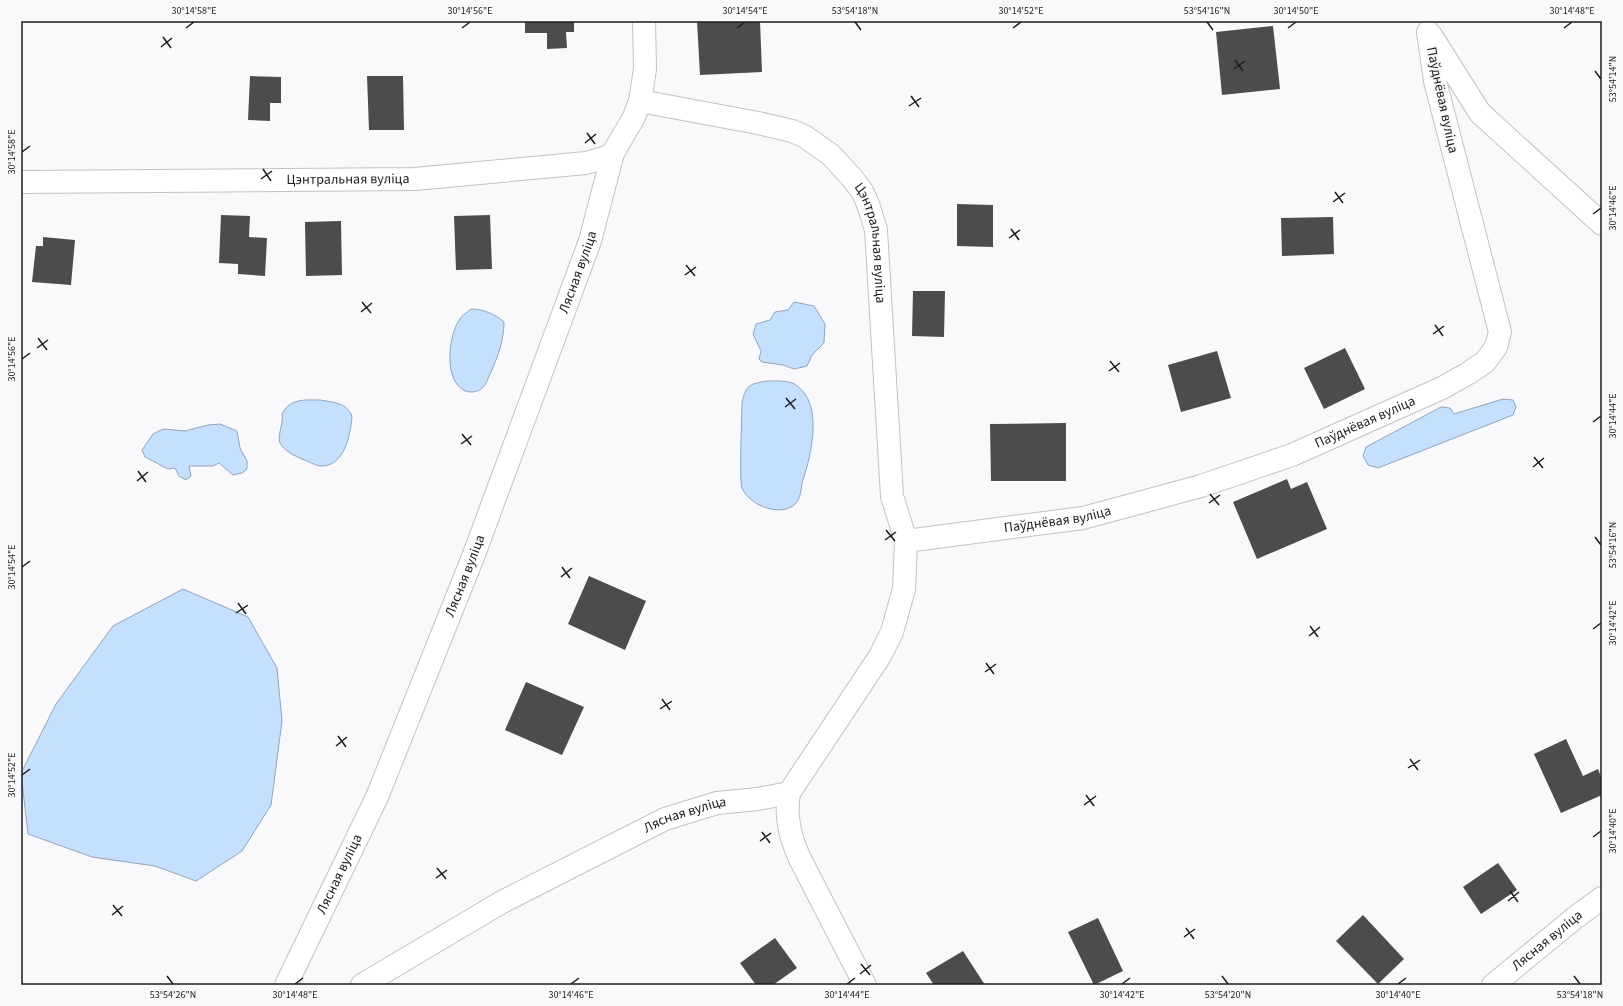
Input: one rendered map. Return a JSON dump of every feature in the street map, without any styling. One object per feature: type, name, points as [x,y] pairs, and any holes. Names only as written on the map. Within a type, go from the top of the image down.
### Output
[{"type":"street","points":[[613,153],[634,117],[640,101],[645,69],[644,21]]},
{"type":"street","name":"Паўднёвая вуліца","points":[[1427,26],[1480,112],[1602,224]]},
{"type":"street","name":"Паўднёвая вуліца","points":[[906,540],[1083,518],[1201,486],[1292,455],[1442,388],[1485,362],[1496,347],[1500,332],[1435,81],[1427,26]]},
{"type":"street","name":"Цэнтральная вуліца","points":[[640,101],[758,122],[792,131],[810,140],[831,155],[862,190],[872,216],[878,248],[892,496],[906,540],[904,589],[892,632],[865,679],[789,793]]},
{"type":"street","name":"Цэнтральная вуліца","points":[[21,182],[415,179],[586,163],[607,157],[613,153]]},
{"type":"street","name":"Лясная вуліца","points":[[286,985],[377,797],[473,558],[590,241],[613,153]]},
{"type":"street","points":[[789,793],[786,808],[792,840],[865,985]]},
{"type":"street","name":"Лясная вуліца","points":[[362,985],[502,902],[666,819],[717,803],[758,799],[789,793]]},
{"type":"street","name":"Лясная вуліца","points":[[1493,985],[1576,916],[1602,898]]},
{"type":"water","points":[[794,302],[814,306],[825,324],[824,343],[812,355],[807,366],[794,369],[783,365],[762,362],[759,359],[761,351],[753,334],[756,324],[770,320],[775,312],[788,310]]},
{"type":"water","points":[[471,309],[489,312],[504,322],[500,348],[487,380],[484,386],[472,392],[465,391],[458,386],[451,369],[450,359],[450,349],[455,329],[461,318]]},
{"type":"water","points":[[767,381],[786,382],[796,385],[805,394],[810,404],[813,417],[812,444],[800,496],[794,505],[781,510],[765,507],[751,500],[742,488],[741,483],[743,397],[749,386]]},
{"type":"water","points":[[1503,399],[1513,400],[1516,407],[1513,415],[1378,468],[1368,465],[1363,456],[1366,447],[1441,407],[1450,408],[1454,414]]},
{"type":"water","points":[[320,400],[344,406],[350,412],[352,417],[348,441],[341,456],[328,465],[320,466],[290,453],[282,446],[279,440],[282,414],[289,405],[298,401]]},
{"type":"water","points":[[220,424],[237,431],[240,448],[247,461],[247,469],[242,473],[233,475],[219,463],[213,466],[189,466],[191,476],[186,480],[179,476],[175,468],[168,469],[145,457],[142,450],[153,434],[163,429],[185,431],[208,425]]},
{"type":"water","points":[[183,589],[248,617],[277,668],[282,721],[271,805],[242,851],[196,881],[155,866],[92,857],[28,834],[21,773],[56,704],[113,626]]},
{"type":"building","points":[[525,21],[574,21],[574,32],[566,32],[567,48],[547,49],[547,33],[525,33]]},
{"type":"building","points":[[697,21],[760,21],[762,72],[700,75]]},
{"type":"building","points":[[1273,26],[1280,89],[1222,95],[1216,32]]},
{"type":"building","points":[[250,76],[281,77],[281,103],[270,103],[270,121],[248,120]]},
{"type":"building","points":[[367,76],[403,76],[404,130],[369,130]]},
{"type":"building","points":[[957,204],[993,205],[993,247],[957,246]]},
{"type":"building","points":[[221,215],[250,216],[249,237],[267,238],[265,276],[238,274],[238,264],[219,263]]},
{"type":"building","points":[[490,215],[492,269],[456,270],[454,216]]},
{"type":"building","points":[[1333,217],[1334,254],[1282,256],[1281,218]]},
{"type":"building","points":[[341,221],[342,275],[306,276],[305,222]]},
{"type":"building","points":[[43,237],[75,240],[71,285],[32,282],[36,246],[43,246]]},
{"type":"building","points":[[913,291],[945,291],[944,337],[912,336]]},
{"type":"building","points":[[1345,348],[1365,389],[1324,409],[1304,368]]},
{"type":"building","points":[[1217,351],[1231,398],[1181,412],[1168,365]]},
{"type":"building","points":[[1066,423],[1066,481],[991,481],[990,424]]},
{"type":"building","points":[[1287,479],[1291,489],[1307,482],[1327,529],[1257,559],[1233,502]]},
{"type":"building","points":[[589,576],[646,601],[625,650],[568,624]]},
{"type":"building","points":[[526,682],[584,707],[562,755],[505,730]]},
{"type":"building","points":[[1566,739],[1583,776],[1598,769],[1602,779],[1602,795],[1561,813],[1534,754]]},
{"type":"building","points":[[1498,863],[1517,890],[1481,914],[1463,887]]},
{"type":"building","points":[[1363,915],[1404,959],[1378,984],[1336,941]]},
{"type":"building","points":[[1098,918],[1123,971],[1094,985],[1068,932]]},
{"type":"building","points":[[775,938],[797,968],[773,985],[756,985],[740,963]]},
{"type":"building","points":[[963,951],[985,985],[934,985],[926,973]]}]
